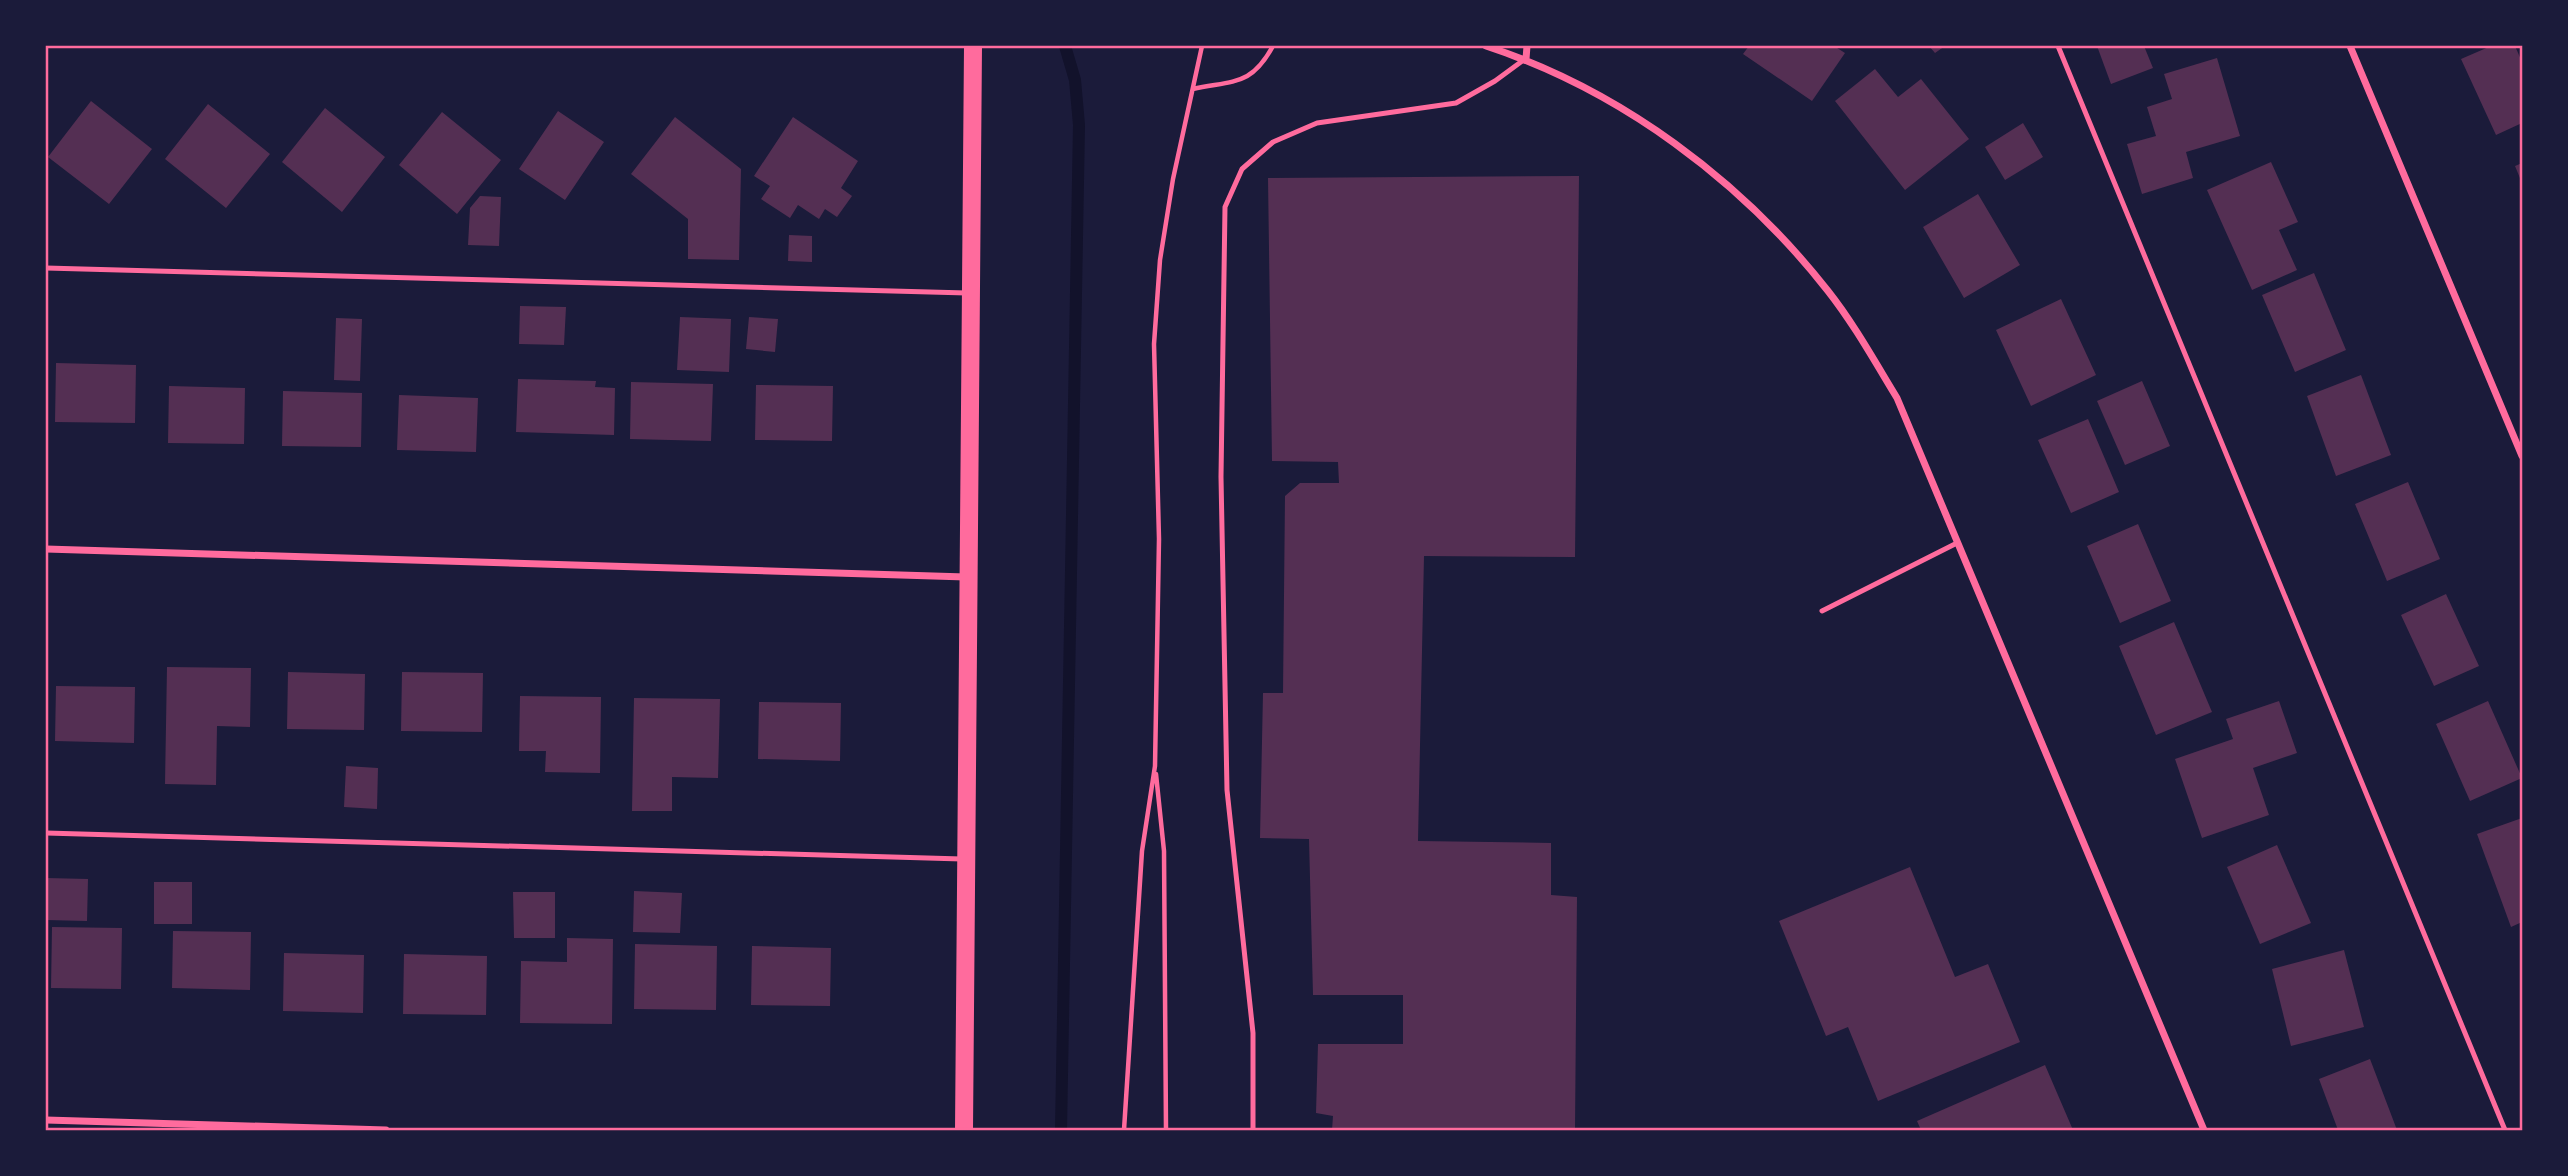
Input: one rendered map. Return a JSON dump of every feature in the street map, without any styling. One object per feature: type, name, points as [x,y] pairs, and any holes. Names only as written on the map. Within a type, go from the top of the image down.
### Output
[{"type":"main road","points":[[964,1130],[972,46]]},
{"type":"street","points":[[1486,46],[1526,59],[1612,103],[1664,135],[1719,178],[1777,231],[1828,292],[1897,398],[2204,1130]]},
{"type":"street","points":[[1526,59],[1527,46]]},
{"type":"street","points":[[2350,46],[2522,456]]},
{"type":"street","points":[[46,550],[966,577]]},
{"type":"street","points":[[46,1120],[386,1130]]},
{"type":"lane","points":[[2058,46],[2505,1130]]},
{"type":"lane","points":[[1253,1130],[1253,1033],[1227,790],[1221,477],[1225,207],[1242,169],[1273,142],[1317,123],[1456,103],[1495,82],[1526,59]]},
{"type":"lane","points":[[46,268],[970,293]]},
{"type":"lane","points":[[1822,611],[1957,543]]},
{"type":"lane","points":[[46,833],[965,859]]},
{"type":"path","points":[[1166,1130],[1164,851],[1155,766],[1159,539],[1154,344],[1160,260],[1172,180],[1202,46]]},
{"type":"path","points":[[1193,89],[1247,78],[1260,69],[1273,46]]},
{"type":"path","points":[[1124,1130],[1142,851],[1155,766]]},
{"type":"building","points":[[1749,46],[1834,46],[1845,53],[1812,101],[1743,54]]},
{"type":"building","points":[[1929,46],[1945,46],[1935,53]]},
{"type":"building","points":[[2097,46],[2144,46],[2153,68],[2111,84]]},
{"type":"building","points":[[2491,46],[2515,46],[2522,62],[2522,123],[2496,135],[2461,59]]},
{"type":"building","points":[[2217,58],[2240,136],[2186,152],[2193,178],[2142,194],[2127,144],[2156,136],[2147,107],[2172,99],[2164,74]]},
{"type":"building","points":[[1875,69],[1898,97],[1921,79],[1969,139],[1905,190],[1835,101]]},
{"type":"building","points":[[91,101],[152,149],[109,204],[48,157]]},
{"type":"building","points":[[208,104],[270,154],[226,208],[165,159]]},
{"type":"building","points":[[325,108],[385,157],[342,212],[282,162]]},
{"type":"building","points":[[558,111],[604,142],[565,200],[519,169]]},
{"type":"building","points":[[442,112],[501,160],[457,214],[399,165]]},
{"type":"building","points":[[675,117],[741,169],[739,260],[688,259],[688,219],[631,174]]},
{"type":"building","points":[[793,117],[858,161],[841,188],[852,196],[837,217],[825,209],[819,219],[798,205],[790,218],[761,199],[770,186],[754,176]]},
{"type":"building","points":[[2023,123],[2043,157],[2005,180],[1985,147]]},
{"type":"building","points":[[2271,162],[2298,222],[2279,230],[2297,270],[2252,290],[2207,190]]},
{"type":"building","points":[[2522,163],[2522,183],[2515,166]]},
{"type":"building","points":[[1579,176],[1575,557],[1424,556],[1418,841],[1551,843],[1551,895],[1577,897],[1575,1130],[1332,1130],[1333,1116],[1316,1113],[1318,1044],[1403,1044],[1403,995],[1313,995],[1309,839],[1260,838],[1263,693],[1283,693],[1285,496],[1300,483],[1339,483],[1338,462],[1272,461],[1268,178]]},
{"type":"building","points":[[1978,194],[2020,265],[1964,298],[1923,227]]},
{"type":"building","points":[[480,196],[501,197],[499,246],[468,245],[470,208]]},
{"type":"building","points":[[789,235],[812,236],[812,262],[788,261]]},
{"type":"building","points":[[2314,273],[2346,350],[2295,372],[2262,295]]},
{"type":"building","points":[[2061,299],[2096,375],[2031,406],[1996,330]]},
{"type":"building","points":[[520,306],[566,307],[564,345],[519,344]]},
{"type":"building","points":[[680,317],[731,319],[729,372],[677,370]]},
{"type":"building","points":[[749,317],[778,319],[775,352],[746,349]]},
{"type":"building","points":[[336,318],[362,319],[360,381],[334,380]]},
{"type":"building","points":[[56,363],[136,365],[135,423],[55,422]]},
{"type":"building","points":[[2361,375],[2391,455],[2336,476],[2307,396]]},
{"type":"building","points":[[518,379],[596,381],[595,387],[615,388],[614,435],[516,432]]},
{"type":"building","points":[[2142,381],[2170,446],[2125,465],[2097,401]]},
{"type":"building","points":[[631,382],[713,384],[711,441],[630,439]]},
{"type":"building","points":[[756,385],[833,386],[832,441],[755,440]]},
{"type":"building","points":[[169,386],[245,388],[244,444],[168,443]]},
{"type":"building","points":[[283,391],[362,393],[361,447],[282,446]]},
{"type":"building","points":[[399,395],[478,398],[476,452],[397,450]]},
{"type":"building","points":[[2088,419],[2119,492],[2071,513],[2038,440]]},
{"type":"building","points":[[2408,482],[2440,559],[2387,581],[2355,504]]},
{"type":"building","points":[[2138,524],[2171,601],[2120,623],[2087,546]]},
{"type":"building","points":[[2446,594],[2479,666],[2434,686],[2401,615]]},
{"type":"building","points":[[2174,622],[2212,712],[2156,735],[2119,646]]},
{"type":"building","points":[[167,667],[251,668],[250,727],[217,726],[216,785],[165,784]]},
{"type":"building","points":[[288,672],[365,674],[364,730],[287,729]]},
{"type":"building","points":[[402,672],[483,673],[482,732],[401,731]]},
{"type":"building","points":[[56,686],[135,687],[134,743],[55,741]]},
{"type":"building","points":[[520,696],[601,697],[600,773],[545,772],[546,751],[519,751]]},
{"type":"building","points":[[634,698],[720,699],[718,778],[672,777],[672,811],[632,811]]},
{"type":"building","points":[[2279,701],[2297,753],[2253,768],[2269,815],[2202,838],[2175,759],[2233,739],[2226,719]]},
{"type":"building","points":[[2488,701],[2522,778],[2470,801],[2436,724]]},
{"type":"building","points":[[759,702],[841,703],[840,761],[758,759]]},
{"type":"building","points":[[346,766],[378,768],[377,809],[344,807]]},
{"type":"building","points":[[2522,818],[2522,922],[2511,927],[2477,834]]},
{"type":"building","points":[[2277,845],[2311,923],[2260,944],[2227,867]]},
{"type":"building","points":[[1910,867],[1955,977],[1988,964],[2020,1042],[1878,1101],[1848,1027],[1826,1036],[1779,921]]},
{"type":"building","points":[[46,878],[88,879],[87,921],[46,920]]},
{"type":"building","points":[[154,882],[192,882],[192,924],[154,924]]},
{"type":"building","points":[[634,891],[682,893],[680,933],[633,932]]},
{"type":"building","points":[[513,892],[555,892],[555,938],[514,938]]},
{"type":"building","points":[[52,927],[122,928],[121,989],[51,988]]},
{"type":"building","points":[[173,931],[251,932],[250,990],[172,988]]},
{"type":"building","points":[[567,938],[613,939],[612,1024],[520,1023],[521,961],[567,962]]},
{"type":"building","points":[[635,944],[717,946],[716,1010],[634,1009]]},
{"type":"building","points":[[752,946],[831,948],[830,1006],[751,1005]]},
{"type":"building","points":[[2344,950],[2364,1027],[2291,1046],[2272,969]]},
{"type":"building","points":[[284,953],[364,955],[363,1013],[283,1011]]},
{"type":"building","points":[[404,954],[487,956],[486,1015],[403,1014]]},
{"type":"building","points":[[2370,1059],[2397,1130],[2338,1130],[2319,1079]]},
{"type":"building","points":[[2045,1065],[2073,1130],[1921,1130],[1917,1121]]},
{"type":"waterway","points":[[1061,1130],[1079,125],[1075,80],[1065,46]]}]
